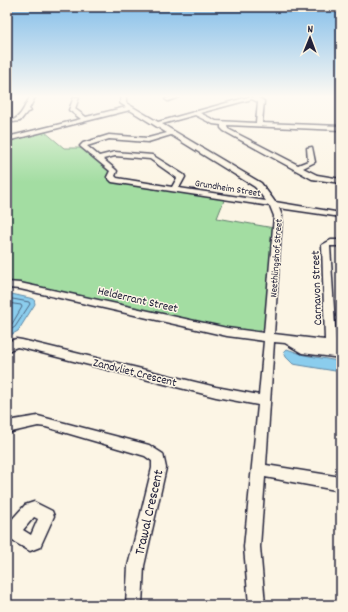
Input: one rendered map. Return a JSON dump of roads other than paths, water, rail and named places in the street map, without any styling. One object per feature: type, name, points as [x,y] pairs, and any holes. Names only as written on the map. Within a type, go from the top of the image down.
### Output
[{"type":"street","points":[[7,139],[59,126]]},
{"type":"street","name":"Neethlingshof Street","points":[[159,126],[258,185],[276,209],[278,216],[252,547],[257,605]]},
{"type":"street","points":[[224,126],[226,130],[318,178],[341,181]]},
{"type":"street","points":[[290,126],[341,128]]},
{"type":"street","points":[[172,133],[147,140],[108,137],[84,144],[84,148],[98,158],[113,154],[155,158],[181,177],[175,189]]},
{"type":"street","points":[[298,168],[312,162],[310,148]]},
{"type":"street","name":"Grundheim Street","points":[[98,158],[114,172],[112,178],[341,215]]},
{"type":"street","name":"Carnavon Street","points":[[336,345],[326,245],[332,243],[341,244]]},
{"type":"street","name":"Helderrant Street","points":[[7,285],[20,286],[226,332],[287,340],[302,345]]},
{"type":"street","name":"Zandvliet Crescent","points":[[7,347],[13,344],[22,344],[216,392],[264,401]]},
{"type":"street","points":[[302,345],[336,345]]},
{"type":"street","points":[[302,345],[341,354]]},
{"type":"street","name":"Trawal Crescent","points":[[7,427],[38,421],[46,422],[149,451],[158,458],[159,468],[136,566],[134,605]]},
{"type":"street","points":[[259,470],[341,484]]},
{"type":"water","points":[[7,293],[34,299],[35,304],[18,331],[7,337]]},
{"type":"water","points":[[287,349],[304,355],[338,361],[341,367],[341,372],[293,364],[286,357],[284,352]]}]
